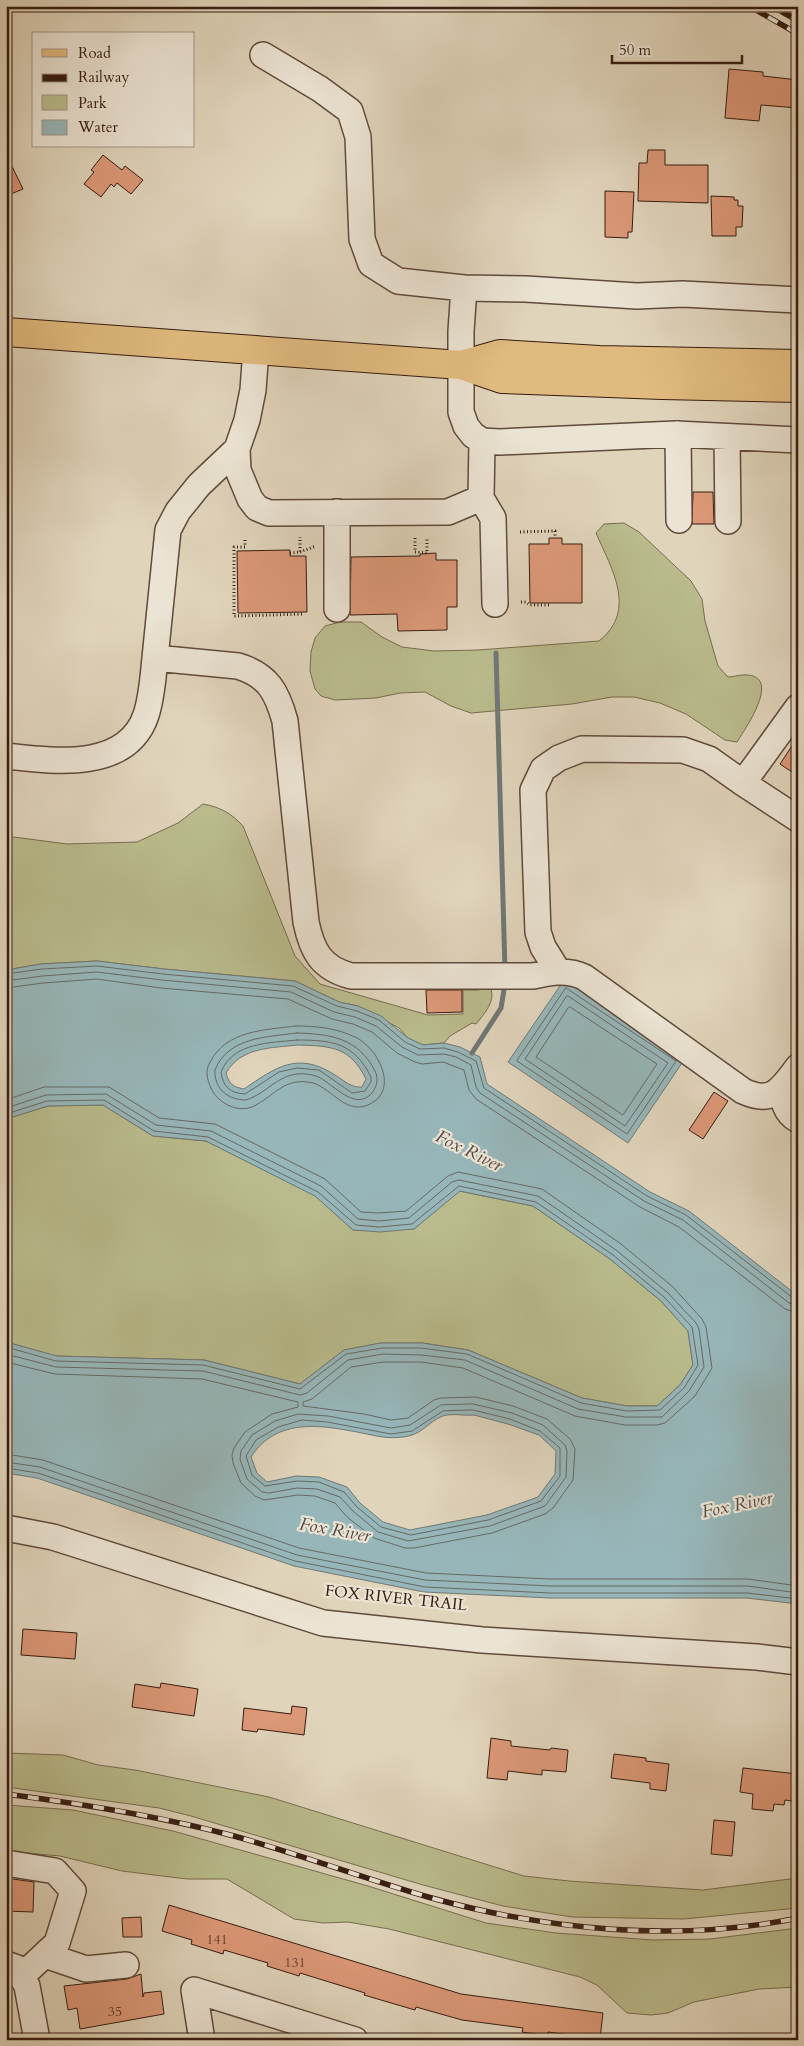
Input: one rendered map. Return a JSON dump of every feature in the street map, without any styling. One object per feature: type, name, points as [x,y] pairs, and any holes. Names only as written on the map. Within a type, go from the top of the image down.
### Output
[{"type":"main road","points":[[6,332],[461,365],[502,379],[798,388]]},
{"type":"main road","points":[[461,365],[500,354],[599,360],[798,364]]},
{"type":"street","points":[[263,55],[320,89],[350,111],[358,137],[362,239],[371,264],[398,281],[464,288],[526,289],[637,296],[693,295],[798,300]]},
{"type":"street","points":[[464,288],[461,331],[461,412],[466,426],[473,435],[482,441],[500,442],[678,434],[798,440]]},
{"type":"street","points":[[256,349],[253,390],[247,420],[237,449],[238,470],[247,492],[257,508],[269,512],[448,512],[481,498]]},
{"type":"street","points":[[678,434],[679,520]]},
{"type":"street","points":[[727,436],[728,521]]},
{"type":"street","points":[[482,441],[481,498],[493,518],[495,604]]},
{"type":"street","points":[[6,756],[55,761],[91,759],[103,756],[132,738],[146,716],[155,658],[168,530],[178,511],[199,485],[237,449]]},
{"type":"street","points":[[337,512],[337,609]]},
{"type":"street","points":[[155,658],[238,666],[249,669],[263,678],[280,700],[285,721],[306,922],[310,940],[317,954],[338,973],[351,976],[533,976],[558,971],[575,973],[584,977],[744,1091],[759,1097],[774,1094],[798,1067]]},
{"type":"street","points":[[743,783],[798,707]]},
{"type":"street","points":[[558,971],[543,947],[538,932],[533,790],[543,769],[559,758],[582,749],[683,750],[709,759],[798,819]]},
{"type":"street","points":[[782,1087],[785,1108],[792,1117],[798,1120]]},
{"type":"street","points":[[6,1528],[53,1537],[323,1623],[482,1640],[757,1657],[798,1662]]},
{"type":"street","points":[[6,1863],[55,1871],[73,1892],[57,1943],[45,1954],[14,1970],[27,1986],[37,2040]]},
{"type":"street","points":[[45,1954],[86,1969],[126,1965]]},
{"type":"street","points":[[202,2040],[194,1990],[355,2040]]},
{"type":"path","points":[[520,532],[555,531],[555,538]]},
{"type":"path","points":[[300,537],[300,552]]},
{"type":"path","points":[[415,538],[416,552],[427,553],[426,537]]},
{"type":"path","points":[[245,540],[245,547],[234,547],[234,616],[304,614]]},
{"type":"path","points":[[290,552],[300,552],[318,546]]},
{"type":"path","points":[[521,602],[526,602],[530,605],[550,605]]},
{"type":"green space","points":[[624,523],[639,532],[691,581],[702,599],[705,621],[718,666],[728,677],[748,675],[757,678],[761,685],[758,705],[737,742],[725,740],[686,714],[660,703],[634,697],[612,697],[572,704],[471,713],[451,706],[425,692],[400,693],[376,698],[335,700],[321,696],[315,689],[310,671],[311,652],[315,638],[325,626],[340,622],[361,622],[382,637],[402,647],[434,651],[478,650],[599,641],[611,629],[617,616],[619,602],[614,574],[596,533],[604,524]]},
{"type":"green space","points":[[203,804],[225,811],[243,826],[295,956],[320,984],[428,1015],[463,1014],[463,990],[478,990],[489,986],[492,996],[491,1001],[483,1016],[476,1024],[472,1023],[450,1036],[444,1043],[423,1045],[408,1038],[399,1028],[358,1006],[339,1002],[295,981],[97,961],[41,964],[6,970],[6,836],[67,844],[137,842],[178,823]]},
{"type":"green space","points":[[103,1105],[153,1136],[206,1141],[316,1196],[353,1230],[414,1229],[459,1191],[533,1206],[610,1259],[661,1301],[688,1331],[693,1365],[680,1385],[657,1406],[627,1406],[582,1398],[468,1350],[422,1343],[381,1343],[344,1350],[300,1384],[204,1360],[56,1356],[6,1342],[6,1119],[48,1106]]},
{"type":"green space","points":[[6,1753],[63,1755],[98,1765],[135,1770],[269,1797],[524,1876],[703,1890],[798,1878],[798,1908],[684,1919],[572,1917],[503,1906],[423,1885],[159,1808],[6,1787]]},
{"type":"green space","points":[[6,1805],[73,1810],[173,1831],[368,1886],[486,1923],[556,1933],[653,1940],[710,1939],[798,1928],[798,1987],[759,1989],[694,2002],[668,2013],[651,2015],[627,2013],[597,1985],[580,1977],[389,1929],[348,1922],[323,1923],[294,1919],[227,1879],[187,1879],[122,1871],[60,1856],[6,1851]]},
{"type":"water","name":"Fox River","points":[[97,961],[295,981],[339,1002],[358,1006],[381,1016],[408,1038],[423,1045],[444,1043],[460,1047],[480,1057],[487,1084],[650,1192],[689,1211],[798,1296],[798,1604],[747,1598],[550,1598],[424,1592],[294,1566],[37,1478],[6,1473],[6,1342],[57,1356],[204,1360],[300,1384],[344,1350],[381,1343],[422,1343],[468,1350],[582,1398],[627,1406],[657,1406],[680,1385],[693,1365],[688,1331],[661,1301],[610,1259],[533,1206],[460,1191],[414,1229],[380,1232],[353,1230],[315,1196],[206,1141],[153,1136],[103,1105],[48,1106],[6,1119],[6,970],[41,964]],"holes":[[[298,1045],[321,1046],[339,1050],[346,1054],[360,1068],[366,1079],[362,1087],[351,1085],[322,1068],[298,1063],[277,1069],[244,1089],[234,1086],[230,1082],[226,1073],[232,1064],[240,1058],[258,1050]],[[474,1415],[539,1435],[556,1451],[555,1474],[538,1497],[487,1515],[410,1530],[383,1522],[360,1503],[347,1487],[319,1477],[296,1476],[267,1482],[257,1473],[251,1457],[262,1444],[274,1435],[301,1427],[331,1428],[398,1438],[415,1434],[443,1416]]]},
{"type":"water","points":[[564,980],[684,1060],[628,1143],[508,1062]]},
{"type":"building","points":[[729,69],[763,72],[763,76],[798,80],[798,108],[761,105],[759,121],[725,118]]},
{"type":"building","points":[[648,150],[665,150],[665,165],[708,165],[708,203],[638,201],[639,163],[647,163]]},
{"type":"building","points":[[6,154],[23,189],[6,196]]},
{"type":"building","points":[[103,155],[122,170],[125,166],[143,180],[131,194],[117,183],[114,187],[111,184],[101,197],[84,184],[94,172],[91,170]]},
{"type":"building","points":[[605,191],[634,192],[632,232],[628,232],[628,238],[605,237]]},
{"type":"building","points":[[711,196],[734,197],[734,200],[738,200],[738,206],[743,206],[742,227],[736,227],[736,236],[712,236]]},
{"type":"building","points":[[693,492],[713,492],[714,524],[692,524]]},
{"type":"building","points":[[549,538],[562,538],[562,544],[582,544],[582,603],[530,603],[529,544],[549,544]]},
{"type":"building","points":[[290,550],[290,556],[306,556],[307,612],[238,613],[237,551]]},
{"type":"building","points":[[436,553],[436,560],[457,560],[457,607],[447,607],[447,630],[398,631],[397,614],[350,615],[351,557],[420,556],[420,554]]},
{"type":"building","points":[[798,737],[798,776],[780,764]]},
{"type":"building","points":[[426,990],[462,990],[462,1012],[427,1013]]},
{"type":"building","points":[[714,1092],[728,1101],[703,1139],[689,1130]]},
{"type":"building","points":[[23,1629],[77,1633],[75,1659],[21,1655]]},
{"type":"building","points":[[161,1683],[198,1689],[194,1716],[132,1707],[135,1684],[160,1688]]},
{"type":"building","points":[[292,1706],[307,1708],[304,1735],[258,1729],[257,1732],[242,1730],[244,1708],[291,1714]]},
{"type":"building","points":[[491,1738],[511,1741],[511,1746],[568,1750],[566,1772],[542,1770],[542,1775],[508,1771],[507,1780],[487,1778]]},
{"type":"building","points":[[614,1754],[646,1758],[646,1761],[669,1764],[666,1791],[650,1789],[650,1783],[611,1778]]},
{"type":"building","points":[[743,1768],[798,1774],[798,1802],[785,1800],[784,1805],[774,1804],[773,1811],[752,1809],[753,1794],[740,1792]]},
{"type":"building","points":[[714,1820],[735,1822],[732,1856],[711,1854]]},
{"type":"building","points":[[6,1878],[34,1882],[33,1912],[6,1911]]},
{"type":"building","points":[[169,1905],[461,1994],[603,2013],[600,2039],[548,2032],[548,2036],[522,2032],[523,2028],[462,2020],[416,2007],[415,2010],[300,1973],[299,1976],[267,1966],[268,1963],[224,1950],[223,1954],[191,1944],[192,1940],[162,1931]]},
{"type":"building","points":[[141,1917],[142,1937],[123,1937],[122,1918]]},
{"type":"building","points":[[141,1974],[143,1997],[144,1993],[161,1991],[164,2014],[80,2029],[77,2008],[68,2010],[64,1986],[127,1979]]},
{"type":"waterway","points":[[496,653],[505,970]]},
{"type":"waterway","points":[[472,1053],[501,1008],[505,984]]},
{"type":"railway","points":[[749,6],[798,34]]},
{"type":"railway","points":[[772,6],[798,21]]},
{"type":"railway","points":[[6,1794],[121,1811],[178,1822],[258,1843],[428,1897],[519,1918],[565,1925],[659,1931],[706,1930],[752,1926],[798,1918]]}]
